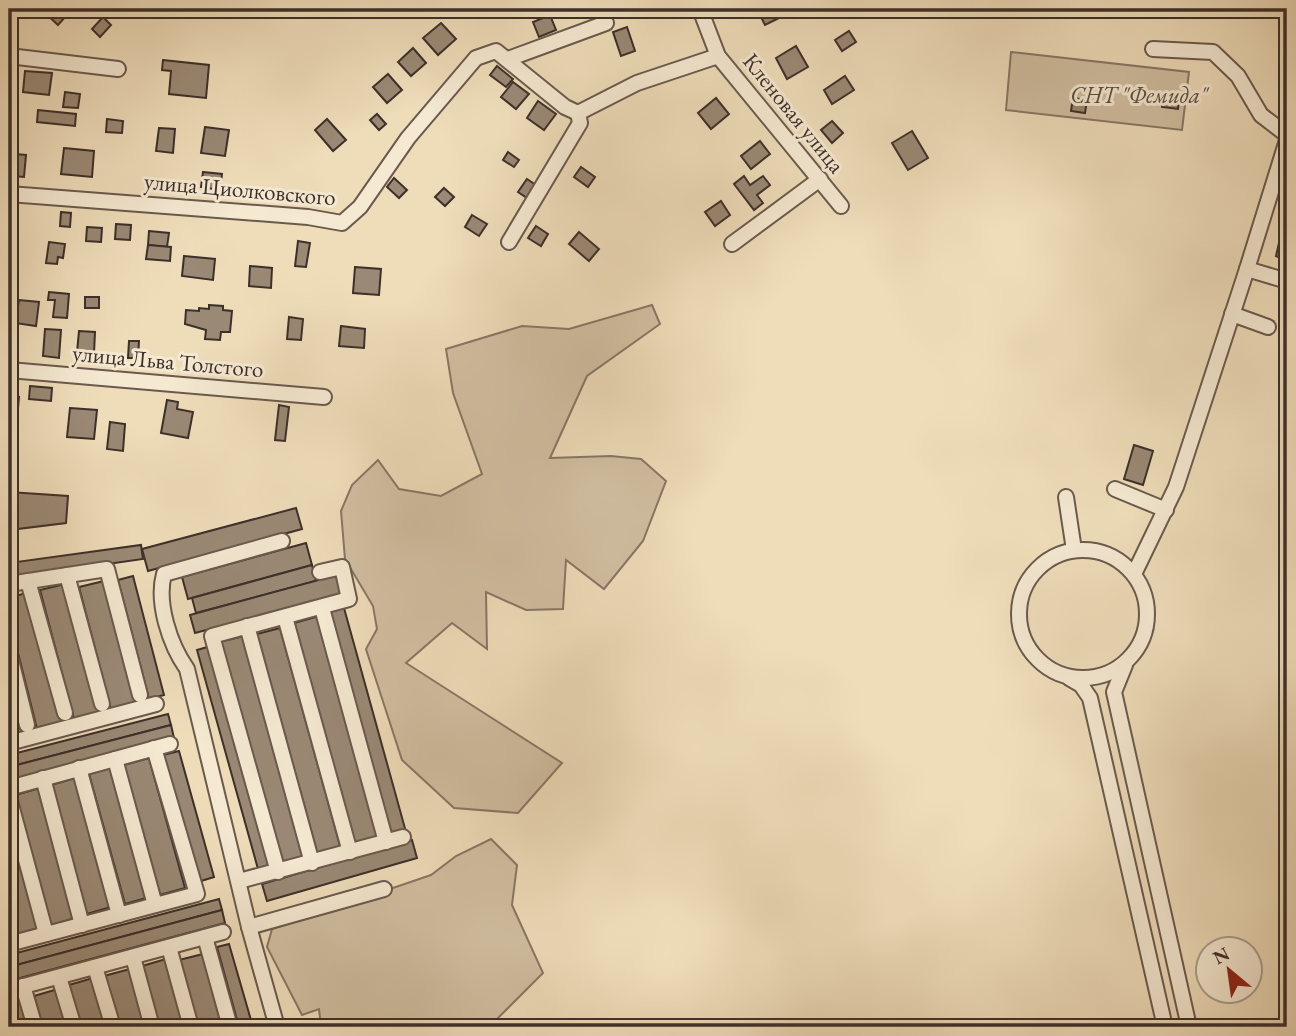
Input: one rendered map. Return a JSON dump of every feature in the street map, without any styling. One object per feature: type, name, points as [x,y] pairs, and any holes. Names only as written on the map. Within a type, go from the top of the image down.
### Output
[{"type":"street","name":"Кленовая улица","points":[[700,9],[718,56],[841,206]]},
{"type":"street","points":[[578,113],[565,107],[508,59],[606,23]]},
{"type":"street","points":[[1134,574],[1176,487],[1287,138],[1261,115],[1238,76],[1213,52],[1153,49]]},
{"type":"street","name":"улица Циолковского","points":[[9,194],[308,217],[342,223],[360,207],[408,138],[476,58],[496,51],[508,59]]},
{"type":"street","points":[[9,56],[118,69]]},
{"type":"street","points":[[578,113],[637,83],[718,56]]},
{"type":"street","points":[[509,242],[580,123],[578,113]]},
{"type":"street","points":[[732,244],[820,179]]},
{"type":"street","points":[[1247,269],[1287,281]]},
{"type":"street","points":[[1232,314],[1268,327]]},
{"type":"street","name":"улица Льва Толстого","points":[[9,370],[324,397]]},
{"type":"street","points":[[1115,489],[1166,510]]},
{"type":"street","points":[[1066,497],[1074,550]]},
{"type":"street","points":[[277,1027],[249,927],[187,668],[173,642],[160,588],[164,574],[282,541]]},
{"type":"street","points":[[1165,1027],[1090,698],[1081,685],[1033,653],[1022,632],[1020,608],[1033,574],[1051,559],[1074,550],[1107,554],[1134,574],[1144,594],[1147,618],[1142,641],[1118,675],[1114,692],[1189,1027]]},
{"type":"street","points":[[278,872],[212,636],[349,599],[342,567],[320,572]]},
{"type":"street","points":[[9,584],[107,569],[140,695]]},
{"type":"street","points":[[66,575],[102,704]]},
{"type":"street","points":[[28,581],[65,713]]},
{"type":"street","points":[[322,608],[386,842]]},
{"type":"street","points":[[285,617],[350,852]]},
{"type":"street","points":[[247,626],[312,863]]},
{"type":"street","points":[[9,652],[27,725]]},
{"type":"street","points":[[1062,674],[1092,677],[1111,671],[1128,660]]},
{"type":"street","points":[[9,743],[156,704]]},
{"type":"street","points":[[9,788],[170,744]]},
{"type":"street","points":[[9,944],[197,894],[154,748]]},
{"type":"street","points":[[115,759],[155,905]]},
{"type":"street","points":[[79,768],[119,915]]},
{"type":"street","points":[[43,778],[82,925]]},
{"type":"street","points":[[9,797],[46,934]]},
{"type":"street","points":[[239,881],[403,837]]},
{"type":"street","points":[[249,927],[384,889]]},
{"type":"street","points":[[35,1027],[16,988],[223,932]]},
{"type":"street","points":[[205,937],[230,1027]]},
{"type":"street","points":[[169,947],[191,1027]]},
{"type":"street","points":[[133,957],[152,1027]]},
{"type":"street","points":[[95,967],[113,1027]]},
{"type":"street","points":[[59,976],[74,1027]]},
{"type":"green space","name":"СНТ \"Фемида\"","points":[[1011,52],[1189,72],[1182,130],[1006,110]]},
{"type":"green space","points":[[652,305],[660,324],[587,376],[550,458],[611,456],[641,459],[666,481],[643,541],[604,589],[566,560],[563,609],[526,610],[486,592],[487,649],[452,623],[406,663],[562,763],[518,813],[454,808],[402,760],[366,649],[377,629],[373,606],[345,559],[341,511],[352,485],[378,460],[399,489],[441,496],[482,474],[453,393],[446,349],[522,326],[569,329]]},
{"type":"green space","points":[[491,839],[517,865],[512,905],[543,973],[489,1027],[321,1027],[319,1009],[302,1015],[267,947],[272,929],[431,875],[456,856]]},
{"type":"building","points":[[47,9],[56,9],[65,17],[58,25],[44,12]]},
{"type":"building","points":[[757,9],[774,9],[779,18],[765,25]]},
{"type":"building","points":[[550,15],[556,30],[539,37],[533,22]]},
{"type":"building","points":[[103,17],[111,25],[100,37],[92,29]]},
{"type":"building","points":[[441,23],[456,39],[438,55],[423,38]]},
{"type":"building","points":[[627,27],[635,51],[621,56],[613,32]]},
{"type":"building","points":[[849,31],[856,42],[842,51],[835,40]]},
{"type":"building","points":[[796,46],[808,67],[787,79],[776,58]]},
{"type":"building","points":[[413,48],[426,63],[411,76],[398,62]]},
{"type":"building","points":[[163,60],[209,65],[206,98],[169,94],[171,71],[162,70]]},
{"type":"building","points":[[497,66],[513,79],[506,87],[490,75]]},
{"type":"building","points":[[25,71],[52,73],[49,95],[23,92]]},
{"type":"building","points":[[388,74],[402,90],[387,103],[373,87]]},
{"type":"building","points":[[845,76],[854,90],[832,104],[824,90]]},
{"type":"building","points":[[513,82],[529,94],[516,109],[501,97]]},
{"type":"building","points":[[65,92],[80,94],[78,108],[63,107]]},
{"type":"building","points":[[1163,97],[1179,99],[1178,109],[1162,107]]},
{"type":"building","points":[[716,98],[729,114],[711,129],[698,113]]},
{"type":"building","points":[[1073,98],[1087,100],[1085,113],[1071,111]]},
{"type":"building","points":[[538,101],[556,114],[544,130],[527,118]]},
{"type":"building","points":[[38,110],[76,114],[75,126],[37,122]]},
{"type":"building","points":[[377,114],[386,124],[379,130],[370,120]]},
{"type":"building","points":[[107,119],[123,121],[122,133],[106,132]]},
{"type":"building","points":[[327,119],[346,140],[333,151],[315,130]]},
{"type":"building","points":[[832,121],[843,133],[832,143],[821,130]]},
{"type":"building","points":[[205,127],[229,130],[225,156],[201,153]]},
{"type":"building","points":[[159,128],[175,129],[173,153],[156,151]]},
{"type":"building","points":[[912,131],[928,158],[908,170],[892,143]]},
{"type":"building","points":[[760,141],[770,154],[751,169],[741,156]]},
{"type":"building","points":[[64,148],[94,151],[92,177],[61,174]]},
{"type":"building","points":[[508,152],[519,160],[514,167],[503,160]]},
{"type":"building","points":[[15,154],[26,155],[24,177],[13,176]]},
{"type":"building","points":[[581,167],[595,177],[588,187],[574,177]]},
{"type":"building","points":[[203,172],[222,174],[220,190],[201,187]]},
{"type":"building","points":[[744,176],[750,185],[763,176],[770,185],[757,195],[763,203],[754,210],[734,184]]},
{"type":"building","points":[[394,178],[407,190],[399,198],[387,187]]},
{"type":"building","points":[[527,179],[539,187],[530,200],[518,192]]},
{"type":"building","points":[[444,188],[454,197],[445,206],[435,197]]},
{"type":"building","points":[[721,201],[730,215],[715,226],[705,212]]},
{"type":"building","points":[[1287,208],[1287,260],[1276,256]]},
{"type":"building","points":[[61,212],[71,213],[70,227],[60,226]]},
{"type":"building","points":[[472,215],[487,224],[479,236],[465,227]]},
{"type":"building","points":[[116,224],[131,225],[130,240],[115,239]]},
{"type":"building","points":[[536,226],[548,234],[541,246],[528,238]]},
{"type":"building","points":[[87,227],[102,228],[101,242],[86,241]]},
{"type":"building","points":[[149,231],[169,233],[167,247],[148,245]]},
{"type":"building","points":[[579,232],[599,249],[589,261],[569,244]]},
{"type":"building","points":[[298,241],[310,243],[306,267],[295,266]]},
{"type":"building","points":[[49,242],[65,244],[63,258],[58,257],[57,264],[46,263]]},
{"type":"building","points":[[148,245],[171,247],[170,261],[146,259]]},
{"type":"building","points":[[184,256],[215,259],[213,280],[182,276]]},
{"type":"building","points":[[250,266],[272,268],[271,288],[249,286]]},
{"type":"building","points":[[355,267],[381,269],[379,295],[353,293]]},
{"type":"building","points":[[49,292],[69,294],[67,318],[53,317],[55,300],[48,300]]},
{"type":"building","points":[[85,297],[99,297],[99,308],[85,308]]},
{"type":"building","points":[[19,300],[39,302],[36,326],[15,323]]},
{"type":"building","points":[[209,305],[223,306],[223,310],[232,311],[230,332],[221,332],[220,340],[205,339],[206,330],[185,324],[186,310],[209,309]]},
{"type":"building","points":[[289,317],[303,319],[301,340],[287,339]]},
{"type":"building","points":[[341,326],[365,329],[364,348],[339,346]]},
{"type":"building","points":[[45,329],[61,330],[59,358],[43,356]]},
{"type":"building","points":[[79,331],[95,332],[94,353],[77,352]]},
{"type":"building","points":[[129,341],[139,341],[138,358],[128,358]]},
{"type":"building","points":[[30,386],[52,388],[51,401],[29,399]]},
{"type":"building","points":[[9,396],[19,397],[17,419],[9,419]]},
{"type":"building","points":[[167,400],[178,402],[177,409],[193,412],[188,438],[161,433]]},
{"type":"building","points":[[279,405],[289,407],[285,441],[275,440]]},
{"type":"building","points":[[70,408],[97,410],[94,439],[67,437]]},
{"type":"building","points":[[110,422],[125,424],[123,451],[107,449]]},
{"type":"building","points":[[1134,445],[1153,451],[1143,485],[1124,479]]},
{"type":"building","points":[[9,446],[17,446],[15,465],[9,464]]},
{"type":"building","points":[[9,492],[68,496],[66,523],[9,530]]},
{"type":"building","points":[[296,508],[302,529],[148,571],[142,549]]},
{"type":"building","points":[[306,543],[312,565],[188,599],[182,577]]},
{"type":"building","points":[[141,545],[143,559],[9,578],[9,563]]},
{"type":"building","points":[[312,565],[316,581],[196,613],[192,598]]},
{"type":"building","points":[[337,575],[342,594],[195,633],[190,615]]},
{"type":"building","points":[[133,576],[164,695],[149,699],[118,580]]},
{"type":"building","points":[[104,581],[136,703],[111,710],[79,587]]},
{"type":"building","points":[[65,584],[99,713],[74,719],[40,590]]},
{"type":"building","points":[[29,592],[62,723],[37,729],[9,617],[9,598]]},
{"type":"building","points":[[344,608],[406,832],[391,836],[330,612]]},
{"type":"building","points":[[319,616],[379,837],[355,844],[294,623]]},
{"type":"building","points":[[280,628],[341,849],[318,856],[257,634]]},
{"type":"building","points":[[244,636],[305,858],[281,865],[219,642]]},
{"type":"building","points":[[211,646],[271,866],[258,869],[197,650]]},
{"type":"building","points":[[9,667],[25,731],[9,735]]},
{"type":"building","points":[[168,714],[171,725],[9,767],[9,755]]},
{"type":"building","points":[[171,725],[174,738],[9,781],[9,767]]},
{"type":"building","points":[[179,751],[214,877],[198,882],[163,755]]},
{"type":"building","points":[[149,758],[185,888],[160,895],[124,765]]},
{"type":"building","points":[[114,767],[150,897],[125,904],[89,774]]},
{"type":"building","points":[[75,778],[111,907],[87,914],[51,785]]},
{"type":"building","points":[[40,788],[76,918],[51,925],[15,795]]},
{"type":"building","points":[[9,819],[39,928],[14,935],[9,915]]},
{"type":"building","points":[[412,840],[417,858],[267,901],[262,884]]},
{"type":"building","points":[[219,899],[222,910],[9,967],[9,955]]},
{"type":"building","points":[[222,910],[225,923],[9,981],[9,967]]},
{"type":"building","points":[[229,944],[253,1027],[239,1027],[217,947]]},
{"type":"building","points":[[203,954],[224,1027],[198,1027],[179,960]]},
{"type":"building","points":[[166,959],[186,1027],[159,1027],[142,966]]},
{"type":"building","points":[[130,969],[147,1027],[119,1027],[104,976]]},
{"type":"building","points":[[93,978],[107,1027],[81,1027],[69,985]]},
{"type":"building","points":[[58,989],[69,1027],[43,1027],[34,996]]},
{"type":"building","points":[[22,1000],[30,1027],[9,1027],[9,1004]]}]
